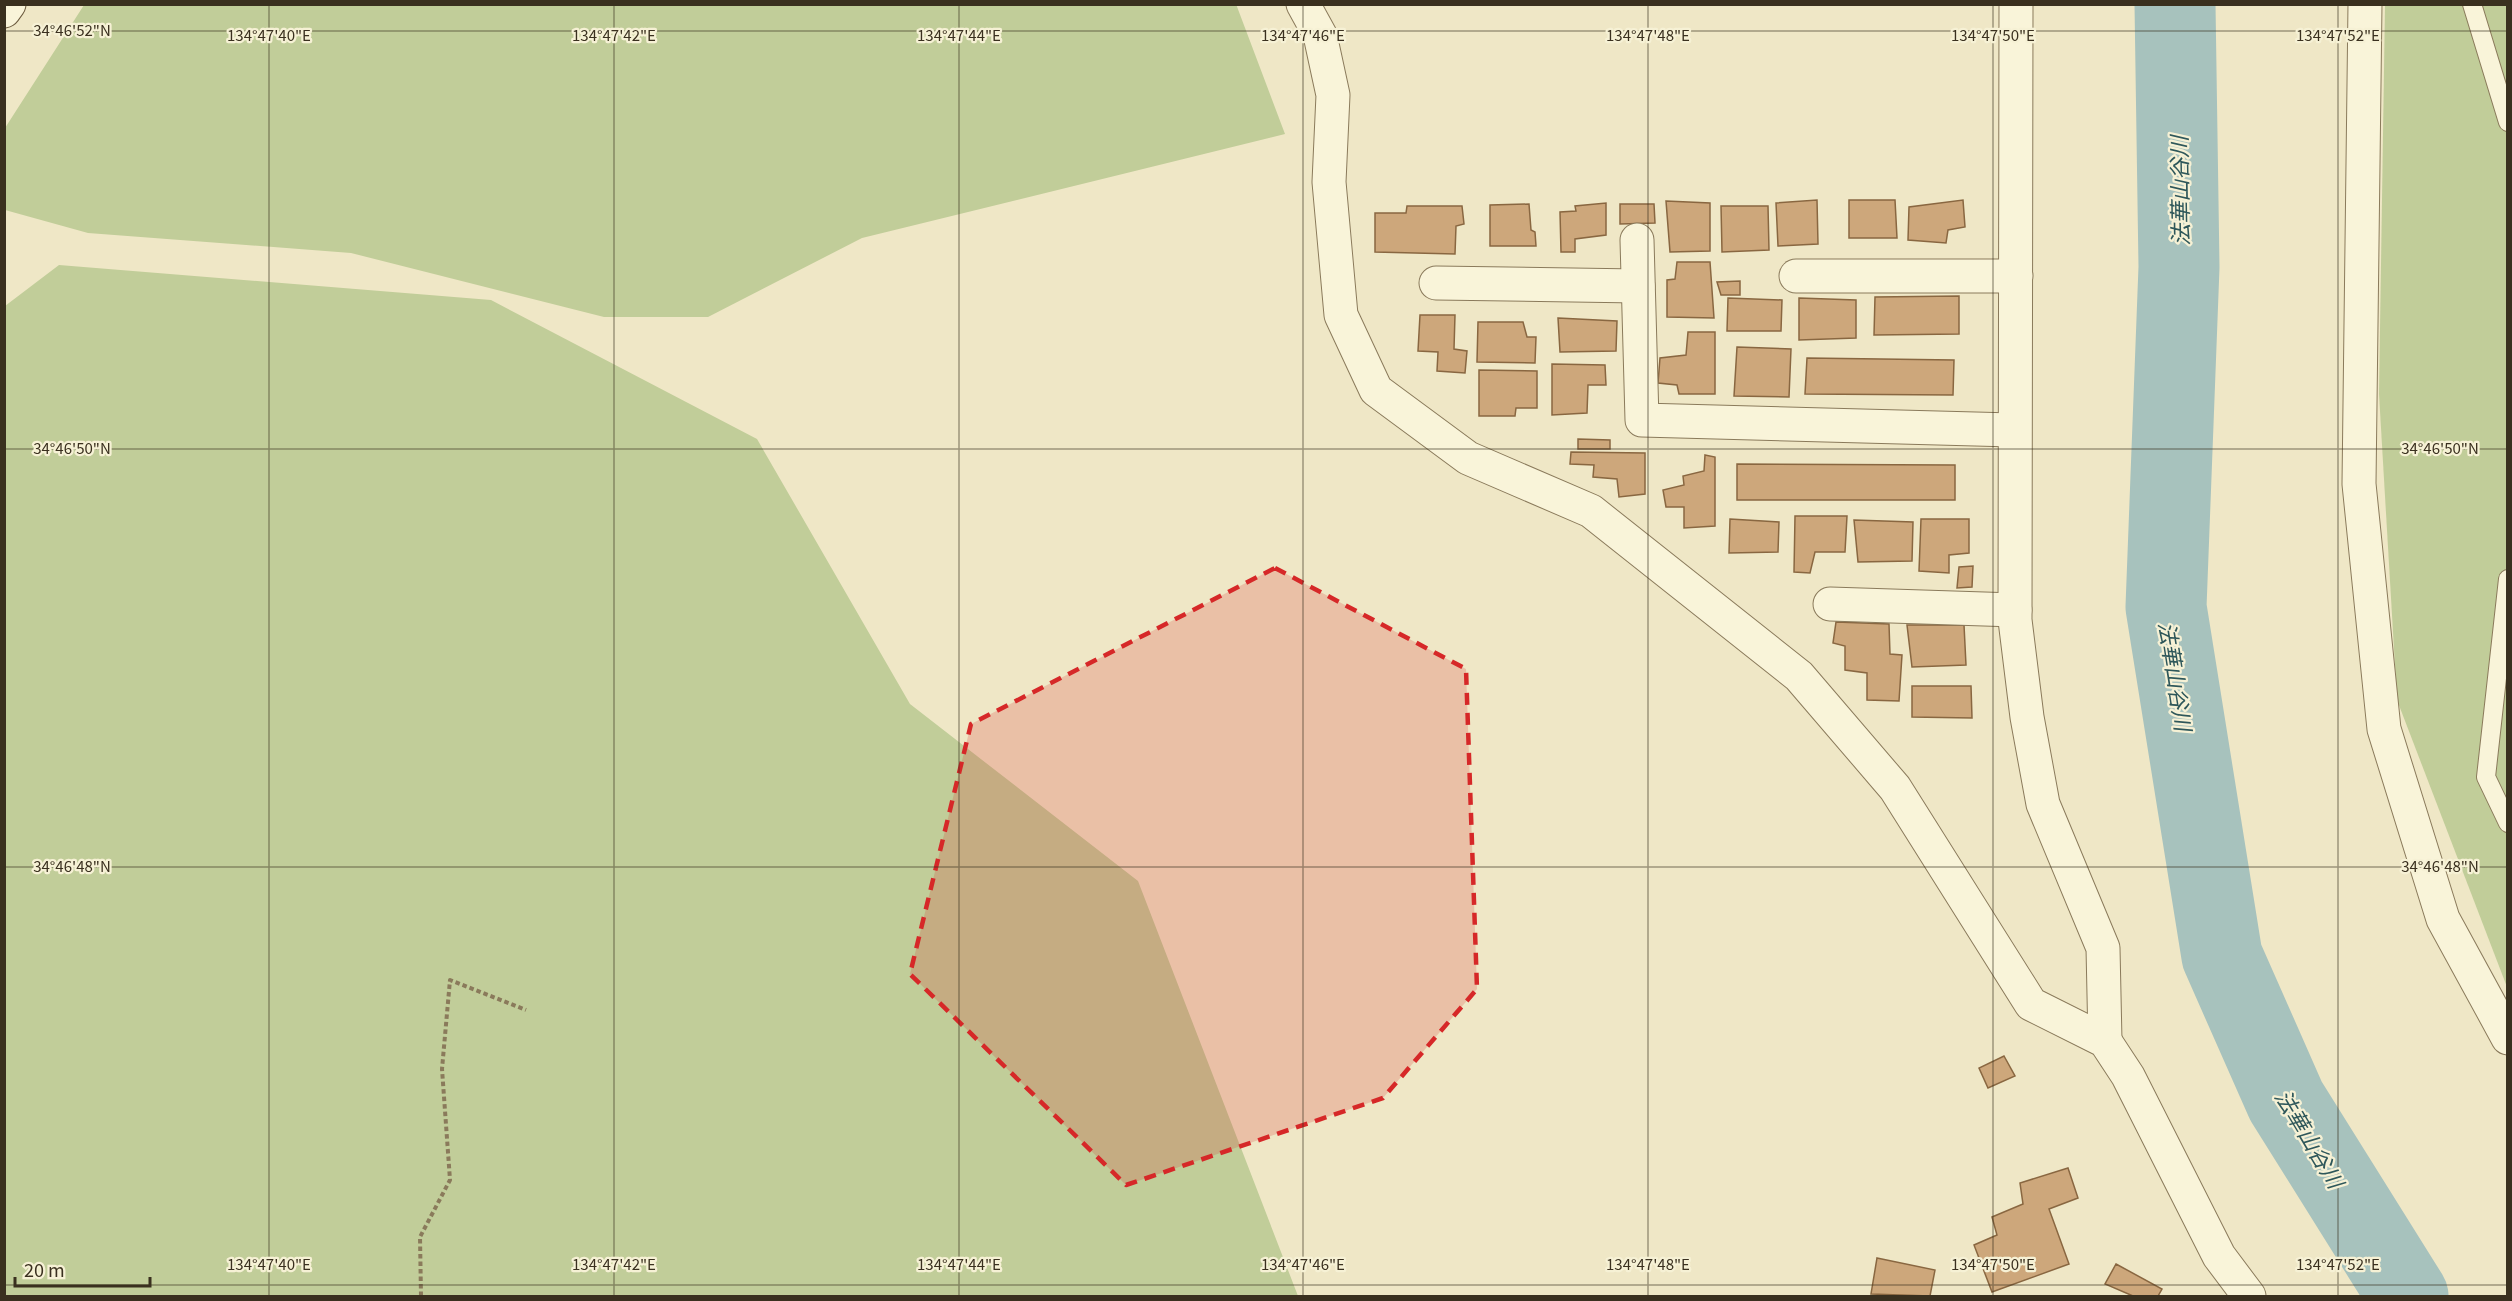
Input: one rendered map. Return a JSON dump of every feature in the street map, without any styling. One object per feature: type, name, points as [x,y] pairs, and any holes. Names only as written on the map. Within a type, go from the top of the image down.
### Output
[{"type":"street","points":[[4,11],[9,4]]},
{"type":"street","points":[[1303,4],[1320,35],[1333,95],[1329,182],[1341,315],[1376,390],[1468,458],[1591,511],[1799,676],[1895,788],[2031,1004],[2105,1041],[2128,1076],[2219,1256],[2249,1296]]},
{"type":"street","points":[[2016,4],[2014,610],[2027,717],[2043,804],[2103,948],[2105,1041]]},
{"type":"street","points":[[2365,4],[2359,484],[2384,729],[2443,919],[2508,1038]]},
{"type":"street","points":[[1637,240],[1642,420],[2013,430]]},
{"type":"street","points":[[1796,276],[2016,276]]},
{"type":"street","points":[[1436,283],[1638,286]]},
{"type":"street","points":[[1830,604],[2014,610]]},
{"type":"lane","points":[[2472,4],[2508,122]]},
{"type":"lane","points":[[2508,579],[2486,777],[2508,823]]},
{"type":"path","points":[[421,1296],[420,1237],[450,1180],[442,1069],[450,980],[526,1010]]},
{"type":"highlighted area","points":[[1275,568],[1466,669],[1477,989],[1383,1098],[1126,1185],[910,974],[971,724]]},
{"type":"green space","points":[[1236,4],[1285,134],[862,238],[708,317],[604,317],[351,253],[88,233],[5,210],[5,128],[84,5]]},
{"type":"green space","points":[[2385,5],[2507,5],[2507,987],[2397,700],[2379,394]]},
{"type":"green space","points":[[59,265],[491,300],[757,439],[910,704],[1138,881],[1298,1296],[5,1296],[5,306]]},
{"type":"building","points":[[1817,200],[1818,244],[1778,246],[1776,203]]},
{"type":"building","points":[[1849,200],[1895,200],[1897,238],[1849,238]]},
{"type":"building","points":[[1963,200],[1965,227],[1948,230],[1946,243],[1908,240],[1909,207]]},
{"type":"building","points":[[1666,201],[1710,203],[1710,251],[1670,252]]},
{"type":"building","points":[[1606,203],[1606,235],[1575,239],[1575,252],[1561,252],[1560,212],[1576,211],[1575,206]]},
{"type":"building","points":[[1529,204],[1531,230],[1535,232],[1536,246],[1490,246],[1490,205]]},
{"type":"building","points":[[1620,204],[1654,204],[1655,223],[1620,224]]},
{"type":"building","points":[[1407,206],[1462,206],[1464,224],[1456,226],[1455,254],[1375,252],[1375,213],[1406,213]]},
{"type":"building","points":[[1721,206],[1768,206],[1769,250],[1722,252]]},
{"type":"building","points":[[1677,262],[1710,262],[1714,318],[1667,317],[1667,280],[1675,279]]},
{"type":"building","points":[[1740,281],[1740,295],[1721,295],[1717,282]]},
{"type":"building","points":[[1959,296],[1959,334],[1874,335],[1875,297]]},
{"type":"building","points":[[1728,298],[1782,300],[1781,331],[1727,331]]},
{"type":"building","points":[[1799,298],[1856,300],[1856,338],[1799,340]]},
{"type":"building","points":[[1420,315],[1455,315],[1454,349],[1467,351],[1465,373],[1437,371],[1438,352],[1418,351]]},
{"type":"building","points":[[1558,318],[1617,321],[1616,351],[1560,352]]},
{"type":"building","points":[[1478,322],[1523,322],[1527,337],[1536,337],[1535,363],[1477,362]]},
{"type":"building","points":[[1688,332],[1715,332],[1715,394],[1679,394],[1677,385],[1658,383],[1660,358],[1686,355]]},
{"type":"building","points":[[1737,347],[1791,349],[1789,397],[1734,396]]},
{"type":"building","points":[[1807,358],[1954,360],[1953,395],[1805,394]]},
{"type":"building","points":[[1552,364],[1605,365],[1606,385],[1588,385],[1587,413],[1552,415]]},
{"type":"building","points":[[1479,370],[1537,371],[1537,408],[1516,408],[1515,416],[1479,416]]},
{"type":"building","points":[[1578,439],[1610,440],[1610,449],[1578,449]]},
{"type":"building","points":[[1571,452],[1645,453],[1645,494],[1619,497],[1617,479],[1593,477],[1594,465],[1570,464]]},
{"type":"building","points":[[1705,455],[1715,457],[1715,526],[1684,528],[1684,507],[1666,507],[1663,490],[1684,485],[1683,476],[1704,471]]},
{"type":"building","points":[[1737,464],[1955,465],[1955,500],[1737,500]]},
{"type":"building","points":[[1795,516],[1847,516],[1845,552],[1815,552],[1810,573],[1794,572]]},
{"type":"building","points":[[1730,519],[1779,522],[1778,552],[1729,553]]},
{"type":"building","points":[[1921,519],[1969,519],[1969,553],[1949,555],[1949,573],[1919,571]]},
{"type":"building","points":[[1854,520],[1913,522],[1912,561],[1858,562]]},
{"type":"building","points":[[1973,566],[1972,587],[1957,588],[1959,567]]},
{"type":"building","points":[[1836,622],[1889,624],[1890,654],[1902,655],[1899,701],[1867,700],[1867,673],[1845,670],[1845,646],[1833,643]]},
{"type":"building","points":[[1907,625],[1964,625],[1966,665],[1912,667]]},
{"type":"building","points":[[1912,686],[1971,686],[1972,718],[1912,717]]},
{"type":"building","points":[[2004,1056],[2015,1076],[1988,1088],[1979,1068]]},
{"type":"building","points":[[2068,1168],[2078,1198],[2049,1209],[2069,1264],[1992,1292],[1974,1245],[1997,1235],[1992,1217],[2023,1204],[2020,1183]]},
{"type":"building","points":[[1877,1258],[1935,1270],[1930,1296],[1871,1294]]},
{"type":"building","points":[[2116,1264],[2162,1289],[2158,1296],[2133,1296],[2105,1284]]},
{"type":"waterway","name":"法華山谷川","points":[[2175,4],[2179,267],[2166,607],[2222,956],[2286,1101],[2408,1296]]}]
